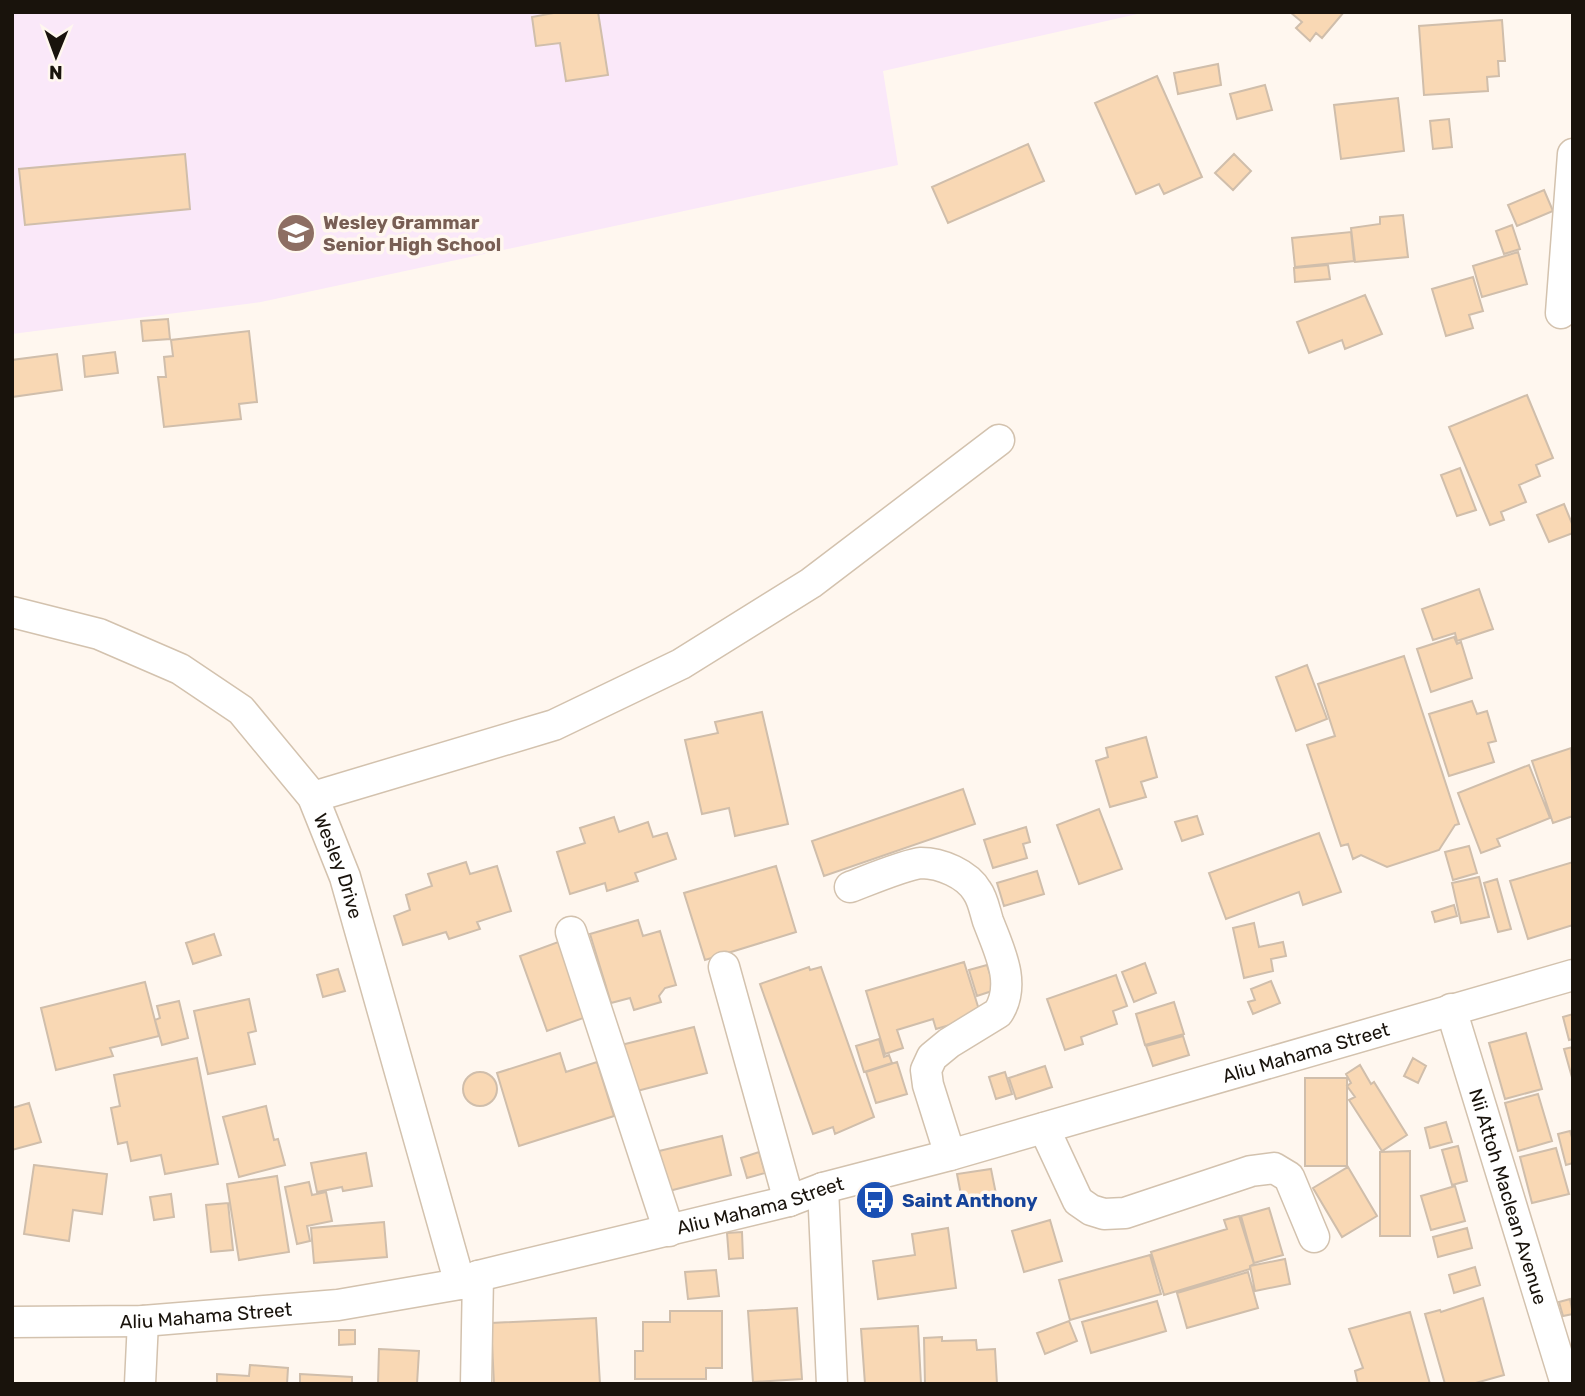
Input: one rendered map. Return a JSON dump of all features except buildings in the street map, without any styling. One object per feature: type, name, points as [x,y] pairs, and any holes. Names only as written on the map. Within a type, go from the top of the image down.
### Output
[{"type":"street","points":[[1561,313],[1572,168]]},
{"type":"street","points":[[313,797],[554,725],[681,664],[811,583],[999,440]]},
{"type":"street","name":"Wesley Drive","points":[[12,612],[99,634],[180,669],[241,710],[313,797],[345,877],[469,1280],[476,1384]]},
{"type":"street","points":[[850,887],[921,863],[943,867],[960,874],[977,890],[1004,965],[1007,983],[1003,1006],[998,1013],[932,1056],[926,1070],[928,1085],[950,1155]]},
{"type":"street","points":[[571,932],[669,1231]]},
{"type":"street","points":[[724,967],[789,1201]]},
{"type":"street","name":"Aliu Mahama Street","points":[[12,1322],[143,1321],[338,1305],[469,1280],[789,1201],[823,1188],[950,1155],[1573,975]]},
{"type":"street","name":"Nii Attoh Maclean Avenue","points":[[1451,1009],[1569,1383]]},
{"type":"street","points":[[1044,1128],[1078,1201],[1091,1210],[1125,1213],[1251,1171],[1274,1168],[1289,1177],[1314,1237]]},
{"type":"street","points":[[823,1188],[832,1384]]},
{"type":"street","points":[[140,1384],[143,1321]]},
{"type":"shaded area","name":"Wesley Grammar Senior High School","points":[[12,12],[1142,13],[883,71],[898,165],[261,302],[12,334]]},
{"type":"place","name":"Wesley Grammar Senior High School","points":[[296,233]]},
{"type":"place","name":"Saint Anthony","points":[[875,1200]]}]
